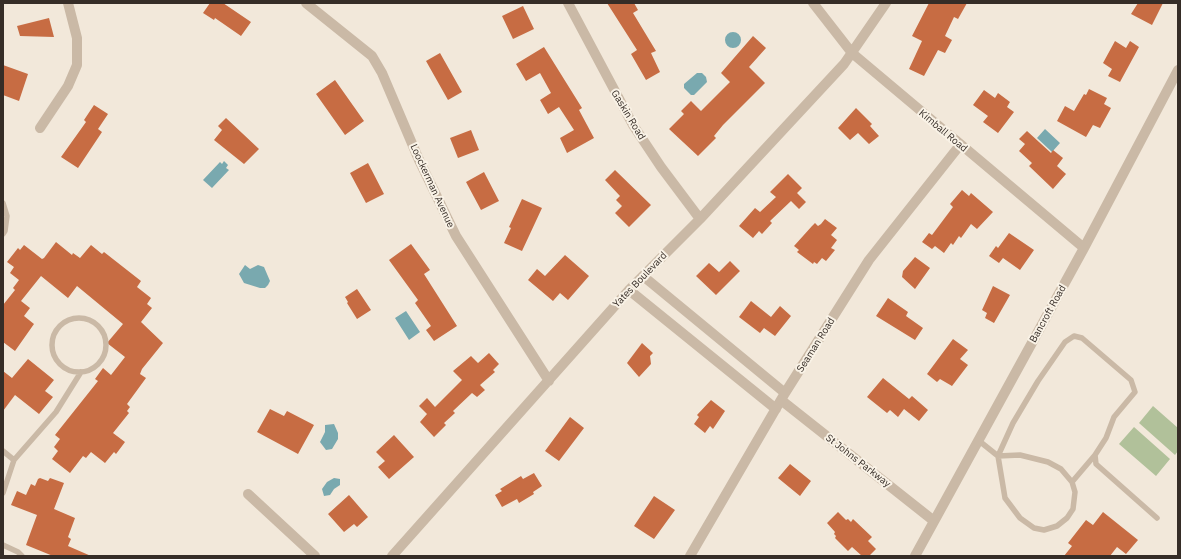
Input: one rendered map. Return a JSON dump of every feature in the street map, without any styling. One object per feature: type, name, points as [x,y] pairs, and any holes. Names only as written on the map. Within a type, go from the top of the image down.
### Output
[{"type":"street","name":"Loockerman Avenue","points":[[306,3],[372,56],[382,73],[419,160],[456,236],[549,381]]},
{"type":"street","name":"Gaskin Road","points":[[568,3],[633,125],[661,167],[700,219]]},
{"type":"street","name":"Kimball Road","points":[[813,3],[852,53],[1084,248]]},
{"type":"street","name":"Yates Boulevard","points":[[392,556],[629,290],[700,219],[852,53],[886,3]]},
{"type":"street","points":[[40,128],[68,86],[77,65],[76,38],[68,4]]},
{"type":"street","name":"Bancroft Road","points":[[915,556],[1084,248],[1178,70]]},
{"type":"street","name":"Seaman Road","points":[[690,556],[781,401],[869,260],[960,145]]},
{"type":"street","name":"St Johns Parkway","points":[[643,276],[781,401]]},
{"type":"street","name":"St Johns Parkway","points":[[629,290],[781,401],[934,521]]},
{"type":"street","points":[[248,494],[315,556]]},
{"type":"lane","points":[[3,203],[6,216],[3,234]]},
{"type":"lane","points":[[3,493],[14,460],[56,412],[81,372],[90,369],[103,357],[105,339],[102,331],[92,322],[80,318],[71,319],[63,323],[57,329],[52,346],[58,362],[73,371],[81,372]]},
{"type":"lane","points":[[978,440],[998,456],[1020,454],[1048,462],[1061,469],[1072,482],[1075,492],[1073,508],[1067,518],[1057,526],[1044,530],[1034,528],[1020,518],[1005,498],[998,456],[1013,423],[1065,342],[1074,336],[1082,338],[1131,380],[1134,392],[1114,416],[1106,438],[1095,455],[1072,482]]},
{"type":"lane","points":[[3,451],[14,460]]},
{"type":"lane","points":[[1095,455],[1096,464],[1157,518]]},
{"type":"lane","points":[[3,546],[18,552],[22,556]]},
{"type":"green space","points":[[1153,406],[1178,428],[1178,451],[1175,455],[1139,423]]},
{"type":"green space","points":[[1134,427],[1170,459],[1156,476],[1119,444]]},
{"type":"water","points":[[733,32],[740,37],[741,40],[736,47],[733,48],[726,43],[725,40],[730,33]]},
{"type":"water","points":[[697,73],[702,73],[706,77],[707,82],[694,95],[691,95],[684,88],[684,84]]},
{"type":"water","points":[[1045,129],[1060,143],[1052,152],[1037,138]]},
{"type":"water","points":[[224,161],[228,165],[226,168],[229,170],[212,188],[203,180],[220,162],[222,164]]},
{"type":"water","points":[[245,265],[250,269],[258,265],[264,267],[270,281],[265,288],[244,283],[239,274]]},
{"type":"water","points":[[406,311],[420,332],[409,340],[395,318]]},
{"type":"water","points":[[334,424],[338,433],[338,439],[332,449],[326,450],[320,442],[325,432],[325,425]]},
{"type":"water","points":[[334,478],[340,479],[340,485],[334,489],[330,495],[324,496],[322,489],[327,482]]},
{"type":"building","points":[[210,3],[223,3],[251,22],[241,36],[215,18],[214,20],[203,13]]},
{"type":"building","points":[[607,3],[634,3],[638,10],[633,13],[656,51],[651,53],[660,72],[646,80],[631,54],[637,50]]},
{"type":"building","points":[[929,3],[967,3],[958,19],[954,17],[945,36],[952,40],[945,53],[938,50],[924,76],[909,69],[922,41],[912,36]]},
{"type":"building","points":[[1138,3],[1163,3],[1152,25],[1131,14]]},
{"type":"building","points":[[523,6],[534,29],[513,39],[502,16]]},
{"type":"building","points":[[49,18],[54,37],[20,36],[17,26]]},
{"type":"building","points":[[753,36],[766,48],[749,67],[765,83],[723,125],[714,136],[716,138],[698,156],[669,129],[684,114],[681,111],[691,101],[701,111],[730,82],[721,73]]},
{"type":"building","points":[[1115,41],[1126,48],[1130,41],[1139,47],[1120,82],[1108,76],[1112,69],[1103,63]]},
{"type":"building","points":[[544,47],[582,108],[579,110],[594,138],[567,153],[560,138],[574,130],[559,107],[548,114],[540,100],[551,93],[540,73],[526,81],[516,64]]},
{"type":"building","points":[[440,53],[462,92],[448,100],[426,61]]},
{"type":"building","points":[[3,65],[28,74],[19,101],[3,95]]},
{"type":"building","points":[[335,80],[364,121],[345,135],[316,94]]},
{"type":"building","points":[[1089,89],[1107,98],[1104,104],[1111,108],[1100,128],[1093,125],[1086,137],[1057,121],[1065,106],[1074,111],[1084,94],[1086,95]]},
{"type":"building","points":[[984,90],[995,98],[998,93],[1010,102],[1007,107],[1014,112],[998,133],[983,122],[988,116],[973,105]]},
{"type":"building","points":[[94,105],[108,114],[98,129],[102,132],[78,168],[61,157],[86,122],[84,120]]},
{"type":"building","points":[[856,108],[872,124],[870,126],[879,136],[869,144],[858,133],[850,140],[838,128]]},
{"type":"building","points":[[226,118],[259,149],[244,164],[214,140],[222,130],[218,126]]},
{"type":"building","points":[[471,130],[479,150],[458,158],[450,138]]},
{"type":"building","points":[[1027,131],[1051,153],[1053,150],[1063,158],[1057,166],[1066,174],[1053,189],[1029,166],[1032,163],[1019,151],[1025,144],[1019,139]]},
{"type":"building","points":[[368,163],[384,194],[366,203],[350,173]]},
{"type":"building","points":[[615,170],[651,205],[629,227],[615,213],[622,206],[616,200],[620,196],[605,180]]},
{"type":"building","points":[[484,172],[499,201],[481,210],[466,182]]},
{"type":"building","points":[[788,174],[802,188],[797,193],[806,202],[799,209],[791,201],[770,221],[772,223],[762,234],[759,231],[753,238],[739,226],[755,208],[760,212],[776,197],[770,192]]},
{"type":"building","points":[[962,190],[969,196],[971,193],[993,212],[977,229],[971,224],[961,238],[959,236],[953,245],[951,243],[944,253],[935,246],[932,249],[922,242],[929,233],[932,235],[953,207],[950,204]]},
{"type":"building","points":[[522,199],[542,208],[522,251],[504,243],[511,228],[509,227]]},
{"type":"building","points":[[825,219],[837,228],[831,235],[837,240],[831,248],[835,250],[826,261],[822,258],[817,264],[814,262],[813,264],[797,252],[799,250],[794,246],[815,223],[818,226]]},
{"type":"building","points":[[1009,233],[1034,250],[1020,270],[1003,258],[999,263],[989,256],[996,246],[998,248]]},
{"type":"building","points":[[56,242],[72,255],[73,253],[80,258],[91,245],[102,254],[104,252],[141,281],[137,287],[151,298],[147,304],[152,308],[141,322],[163,343],[142,369],[140,374],[146,378],[127,404],[130,407],[127,411],[129,413],[113,433],[125,442],[116,454],[114,452],[105,463],[91,452],[86,458],[83,456],[70,473],[52,459],[58,451],[54,447],[60,439],[55,435],[98,381],[95,379],[103,368],[111,375],[125,357],[107,343],[123,324],[77,286],[68,298],[41,276],[21,301],[30,308],[24,316],[34,324],[15,351],[3,342],[3,305],[15,290],[13,288],[19,280],[10,273],[14,267],[7,262],[18,248],[20,250],[24,245],[42,259]]},
{"type":"building","points":[[411,244],[430,270],[424,274],[457,326],[434,341],[426,330],[431,326],[415,303],[418,300],[389,260]]},
{"type":"building","points":[[565,255],[589,276],[568,300],[560,293],[553,301],[528,280],[537,269],[545,276]]},
{"type":"building","points":[[915,257],[930,268],[915,289],[902,277],[903,271]]},
{"type":"building","points":[[730,261],[740,271],[716,295],[696,276],[709,263],[719,272]]},
{"type":"building","points":[[993,286],[1010,295],[994,323],[985,318],[987,313],[982,310]]},
{"type":"building","points":[[357,289],[371,310],[357,319],[345,297]]},
{"type":"building","points":[[888,298],[908,312],[906,316],[923,328],[915,340],[876,316]]},
{"type":"building","points":[[751,301],[771,317],[780,306],[791,316],[775,336],[764,328],[760,333],[739,317]]},
{"type":"building","points":[[953,339],[968,350],[960,359],[968,365],[952,386],[940,379],[937,382],[927,374]]},
{"type":"building","points":[[642,343],[653,353],[650,356],[651,364],[639,377],[627,363]]},
{"type":"building","points":[[489,353],[499,364],[493,370],[495,372],[480,385],[485,390],[477,397],[472,393],[453,411],[455,413],[444,423],[446,425],[434,437],[420,422],[427,414],[419,406],[427,398],[435,407],[462,380],[453,371],[471,356],[478,363]]},
{"type":"building","points":[[28,359],[54,380],[45,391],[53,397],[39,414],[15,395],[3,411],[3,371],[12,378]]},
{"type":"building","points":[[883,378],[909,399],[912,396],[928,410],[919,421],[904,409],[898,417],[890,410],[887,413],[867,397]]},
{"type":"building","points":[[711,400],[725,411],[713,429],[710,426],[705,433],[694,424],[699,417],[697,415]]},
{"type":"building","points":[[270,409],[284,416],[287,411],[314,425],[298,454],[257,432]]},
{"type":"building","points":[[570,417],[584,428],[559,461],[545,451]]},
{"type":"building","points":[[394,435],[414,457],[389,479],[378,467],[385,461],[376,452]]},
{"type":"building","points":[[790,464],[811,481],[800,496],[778,478]]},
{"type":"building","points":[[534,473],[542,486],[533,492],[534,494],[519,503],[517,499],[502,507],[495,495],[502,491],[500,489],[521,476],[523,479]]},
{"type":"building","points":[[40,478],[48,481],[50,478],[64,483],[54,509],[75,518],[68,537],[71,539],[68,546],[91,556],[53,556],[26,545],[37,515],[11,505],[17,491],[26,495],[31,484],[35,486]]},
{"type":"building","points":[[349,495],[368,517],[357,527],[354,524],[344,532],[328,514]]},
{"type":"building","points":[[654,496],[675,510],[654,539],[634,526]]},
{"type":"building","points":[[838,512],[846,520],[848,519],[851,522],[853,519],[872,537],[868,541],[876,549],[869,556],[862,556],[852,547],[848,551],[835,538],[835,532],[827,523]]},
{"type":"building","points":[[1103,512],[1138,540],[1126,554],[1117,547],[1110,556],[1064,556],[1072,546],[1068,543],[1086,520],[1093,525]]}]
